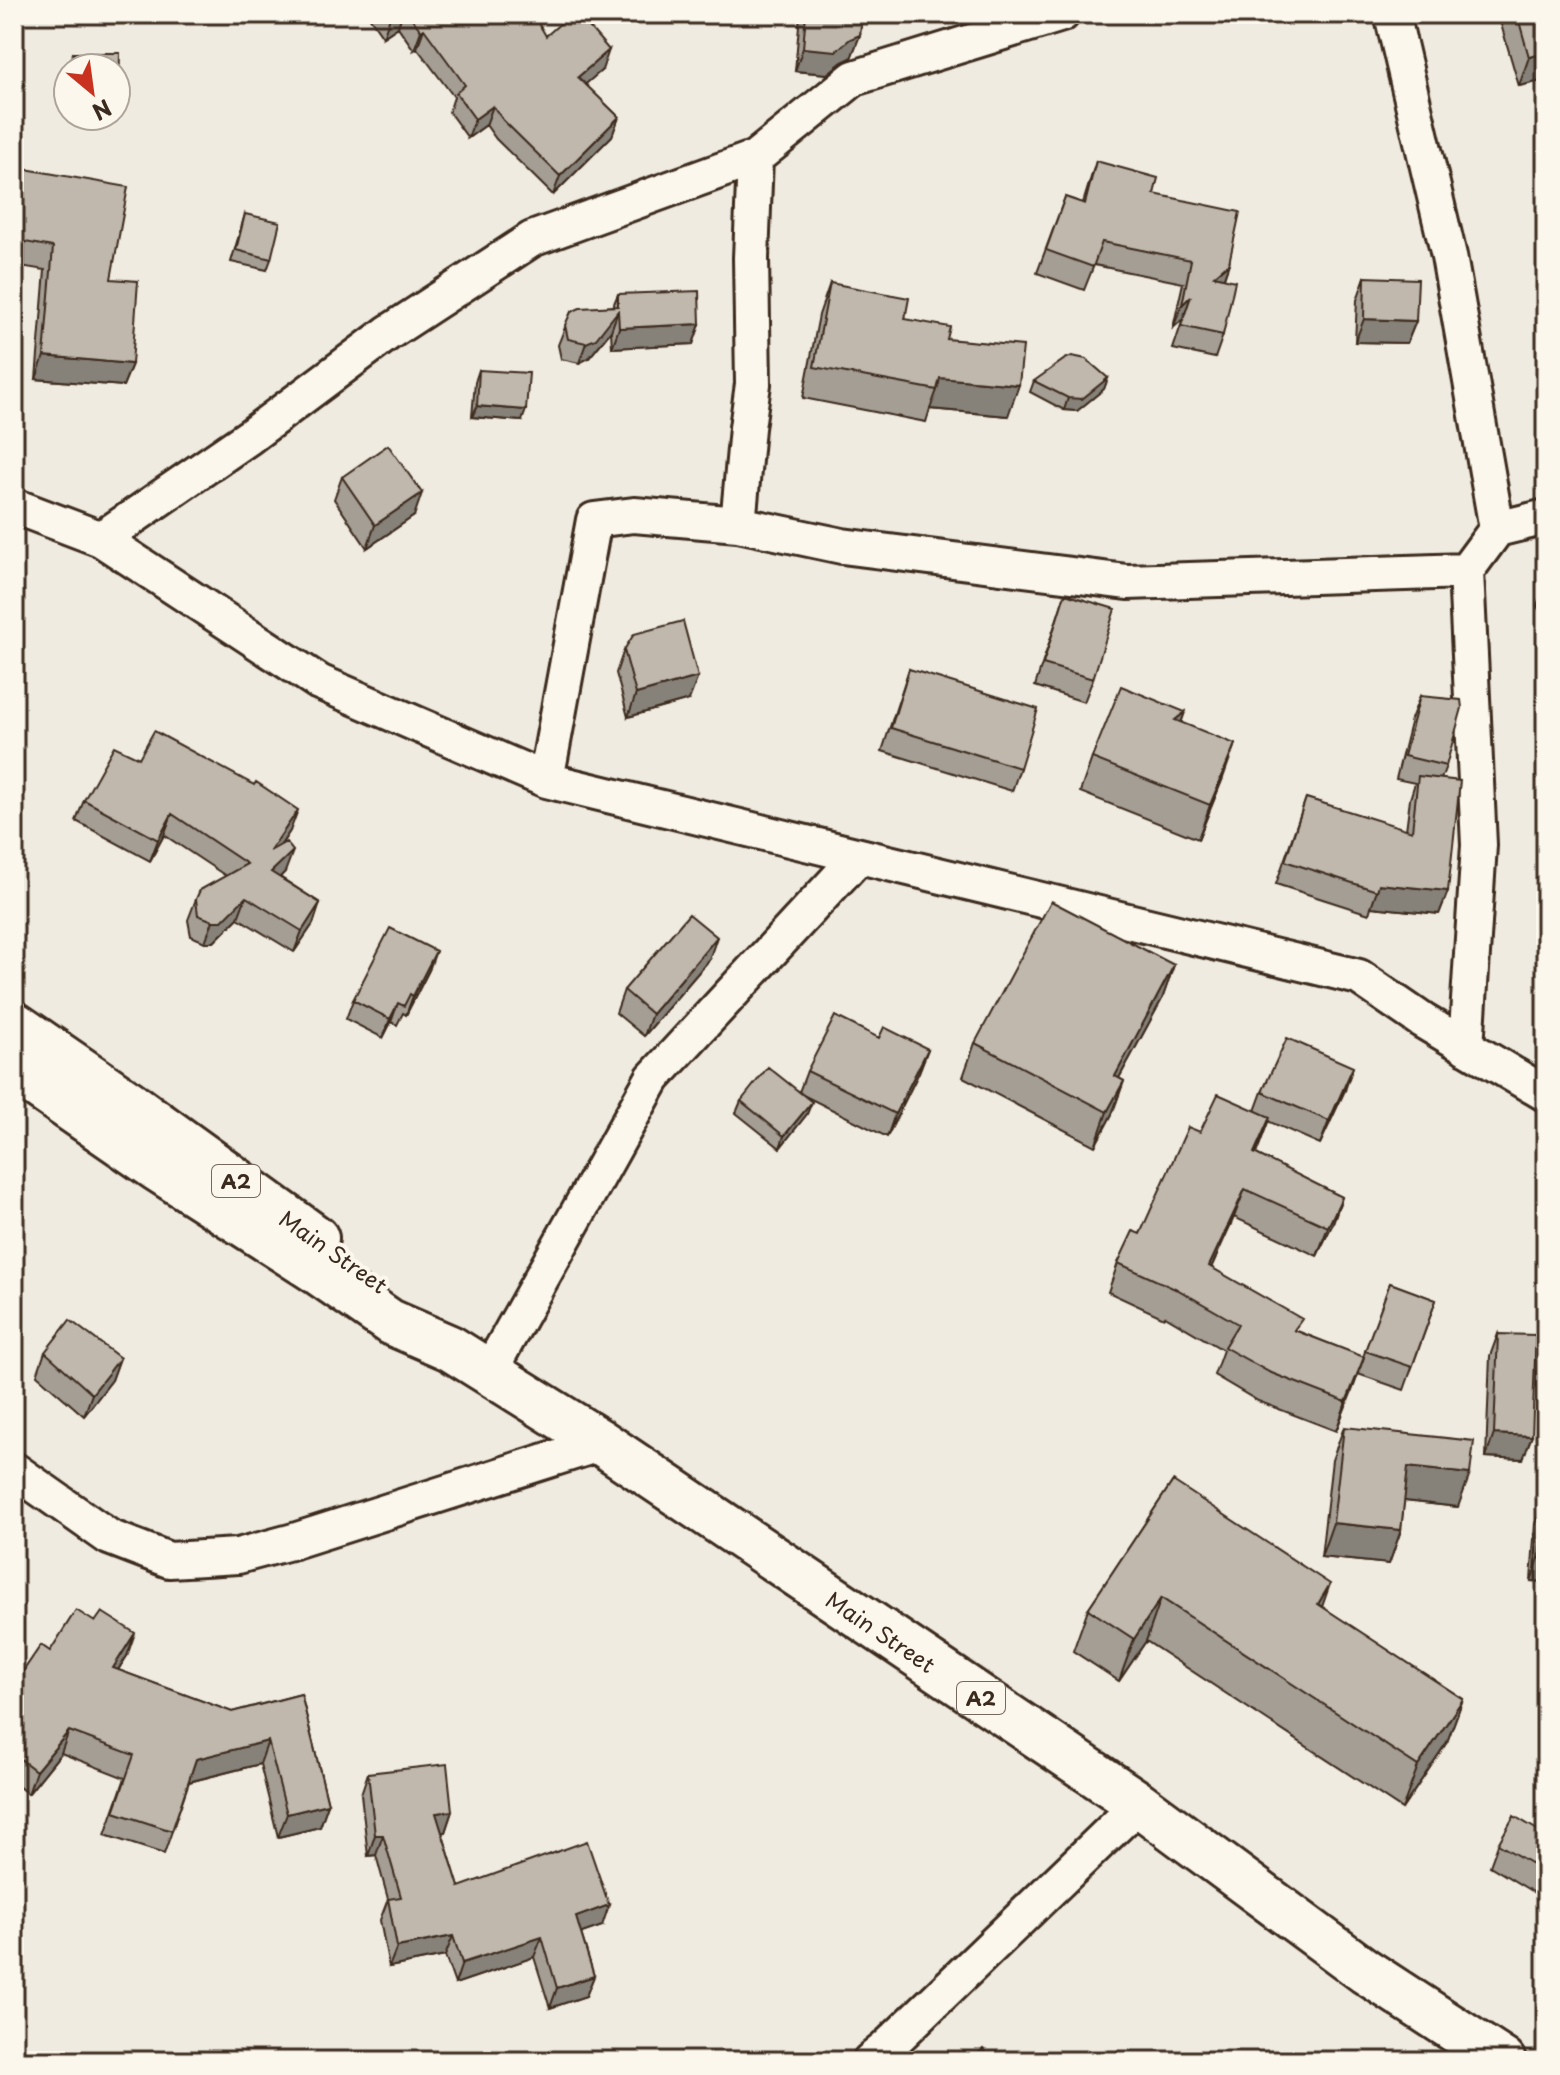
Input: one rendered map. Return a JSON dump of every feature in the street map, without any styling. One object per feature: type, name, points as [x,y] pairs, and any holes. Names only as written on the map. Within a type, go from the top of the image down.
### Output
[{"type":"highway","name":"Main Street","points":[[14,1024],[407,1303],[450,1348]]},
{"type":"highway","name":"Main Street","points":[[14,1070],[390,1322],[450,1348],[602,1443],[1139,1804],[1365,1971],[1503,2061]]},
{"type":"street","points":[[101,539],[249,437],[388,333],[532,239],[755,158],[854,78],[1062,14]]},
{"type":"street","points":[[1392,14],[1449,256],[1497,529]]},
{"type":"street","points":[[738,524],[753,384],[751,258],[755,158]]},
{"type":"street","points":[[14,506],[101,539],[319,682],[546,780],[1359,977],[1423,1021],[1546,1094]]},
{"type":"street","points":[[546,780],[594,520],[634,515],[738,524],[842,546],[1127,582],[1466,571]]},
{"type":"street","points":[[1466,1047],[1479,845],[1466,571],[1497,529],[1546,517]]},
{"type":"street","points":[[489,1372],[653,1078],[859,856]]},
{"type":"street","points":[[14,1470],[109,1537],[169,1560],[238,1556],[294,1541],[602,1443]]},
{"type":"street","points":[[870,2061],[1139,1804]]},
{"type":"building","points":[[409,14],[483,14],[486,19],[493,14],[533,14],[546,36],[571,14],[578,14],[609,50],[578,77],[619,117],[560,176],[503,120],[493,106],[475,119],[456,93],[465,85],[424,29],[421,31]]},
{"type":"building","points":[[806,14],[862,14],[860,35],[836,51],[803,48]]},
{"type":"building","points":[[1517,14],[1546,14],[1546,53],[1529,57]]},
{"type":"building","points":[[1096,161],[1158,178],[1154,194],[1240,212],[1229,263],[1214,276],[1235,281],[1223,335],[1181,326],[1191,296],[1182,305],[1191,260],[1102,242],[1093,267],[1046,250],[1065,197],[1085,204]]},
{"type":"building","points":[[14,167],[128,187],[111,279],[138,281],[132,364],[44,356],[53,247],[14,240]]},
{"type":"building","points":[[245,214],[280,222],[271,259],[236,250]]},
{"type":"building","points":[[1365,277],[1418,279],[1416,321],[1364,319]]},
{"type":"building","points":[[830,283],[909,298],[905,319],[950,327],[947,339],[1023,346],[1019,385],[940,378],[937,390],[814,367]]},
{"type":"building","points":[[699,291],[700,324],[619,328],[618,311],[596,339],[586,343],[568,339],[565,325],[571,312],[580,308],[618,306],[618,294]]},
{"type":"building","points":[[1072,356],[1086,359],[1108,378],[1082,399],[1068,398],[1034,381],[1065,359]]},
{"type":"building","points":[[479,370],[529,373],[526,410],[477,406]]},
{"type":"building","points":[[388,445],[422,493],[375,525],[342,477]]},
{"type":"building","points":[[1065,594],[1115,609],[1093,679],[1043,664]]},
{"type":"building","points":[[683,621],[698,677],[636,694],[624,650],[634,634]]},
{"type":"building","points":[[909,669],[1038,709],[1020,768],[891,728]]},
{"type":"building","points":[[1121,686],[1185,712],[1175,720],[1235,744],[1210,805],[1092,758]]},
{"type":"building","points":[[1420,696],[1461,700],[1462,708],[1446,766],[1404,756]]},
{"type":"building","points":[[154,731],[254,785],[256,782],[298,810],[270,851],[286,842],[293,851],[271,872],[320,903],[302,931],[246,897],[222,921],[198,915],[196,899],[200,890],[247,864],[172,814],[158,840],[84,800],[114,746],[139,758]]},
{"type":"building","points":[[1418,776],[1460,781],[1448,891],[1379,884],[1377,891],[1285,861],[1306,798],[1412,831]]},
{"type":"building","points":[[1051,901],[1174,965],[1115,1076],[1124,1081],[1107,1112],[975,1043]]},
{"type":"building","points":[[689,914],[717,937],[652,1014],[624,990]]},
{"type":"building","points":[[390,928],[436,951],[413,996],[410,994],[404,1006],[398,1003],[390,1019],[353,1000]]},
{"type":"building","points":[[835,1016],[879,1038],[884,1027],[928,1049],[895,1114],[807,1071]]},
{"type":"building","points":[[1287,1038],[1353,1067],[1329,1121],[1262,1092]]},
{"type":"building","points":[[768,1067],[812,1102],[784,1136],[741,1101]]},
{"type":"building","points":[[1218,1094],[1270,1117],[1254,1153],[1342,1197],[1328,1227],[1245,1189],[1209,1266],[1302,1319],[1294,1330],[1364,1357],[1346,1402],[1269,1372],[1224,1347],[1238,1324],[1175,1288],[1118,1263],[1133,1231],[1140,1234],[1188,1127],[1200,1132]]},
{"type":"building","points":[[1390,1283],[1436,1300],[1412,1367],[1365,1351]]},
{"type":"building","points":[[70,1320],[120,1358],[92,1394],[45,1352]]},
{"type":"building","points":[[1498,1334],[1536,1335],[1532,1436],[1494,1434]]},
{"type":"building","points":[[1344,1427],[1474,1441],[1470,1474],[1408,1467],[1401,1530],[1333,1523]]},
{"type":"building","points":[[1173,1481],[1330,1584],[1318,1604],[1463,1699],[1418,1766],[1161,1598],[1134,1639],[1088,1609]]},
{"type":"building","points":[[1546,1501],[1546,1559],[1539,1558]]},
{"type":"building","points":[[76,1610],[95,1622],[102,1612],[135,1633],[113,1668],[232,1712],[301,1694],[328,1804],[287,1814],[268,1741],[196,1759],[172,1831],[114,1812],[134,1755],[69,1731],[36,1771],[14,1754],[14,1678],[17,1680],[41,1645],[50,1651]]},
{"type":"building","points":[[447,1764],[452,1811],[436,1813],[459,1887],[587,1841],[609,1905],[576,1917],[594,1976],[557,1988],[542,1937],[462,1963],[453,1936],[397,1947],[388,1899],[401,1897],[383,1835],[375,1835],[368,1773]]},
{"type":"building","points":[[1514,1816],[1546,1835],[1546,1872],[1498,1844]]},
{"type":"building","points":[[983,2049],[993,2061],[970,2061]]}]
